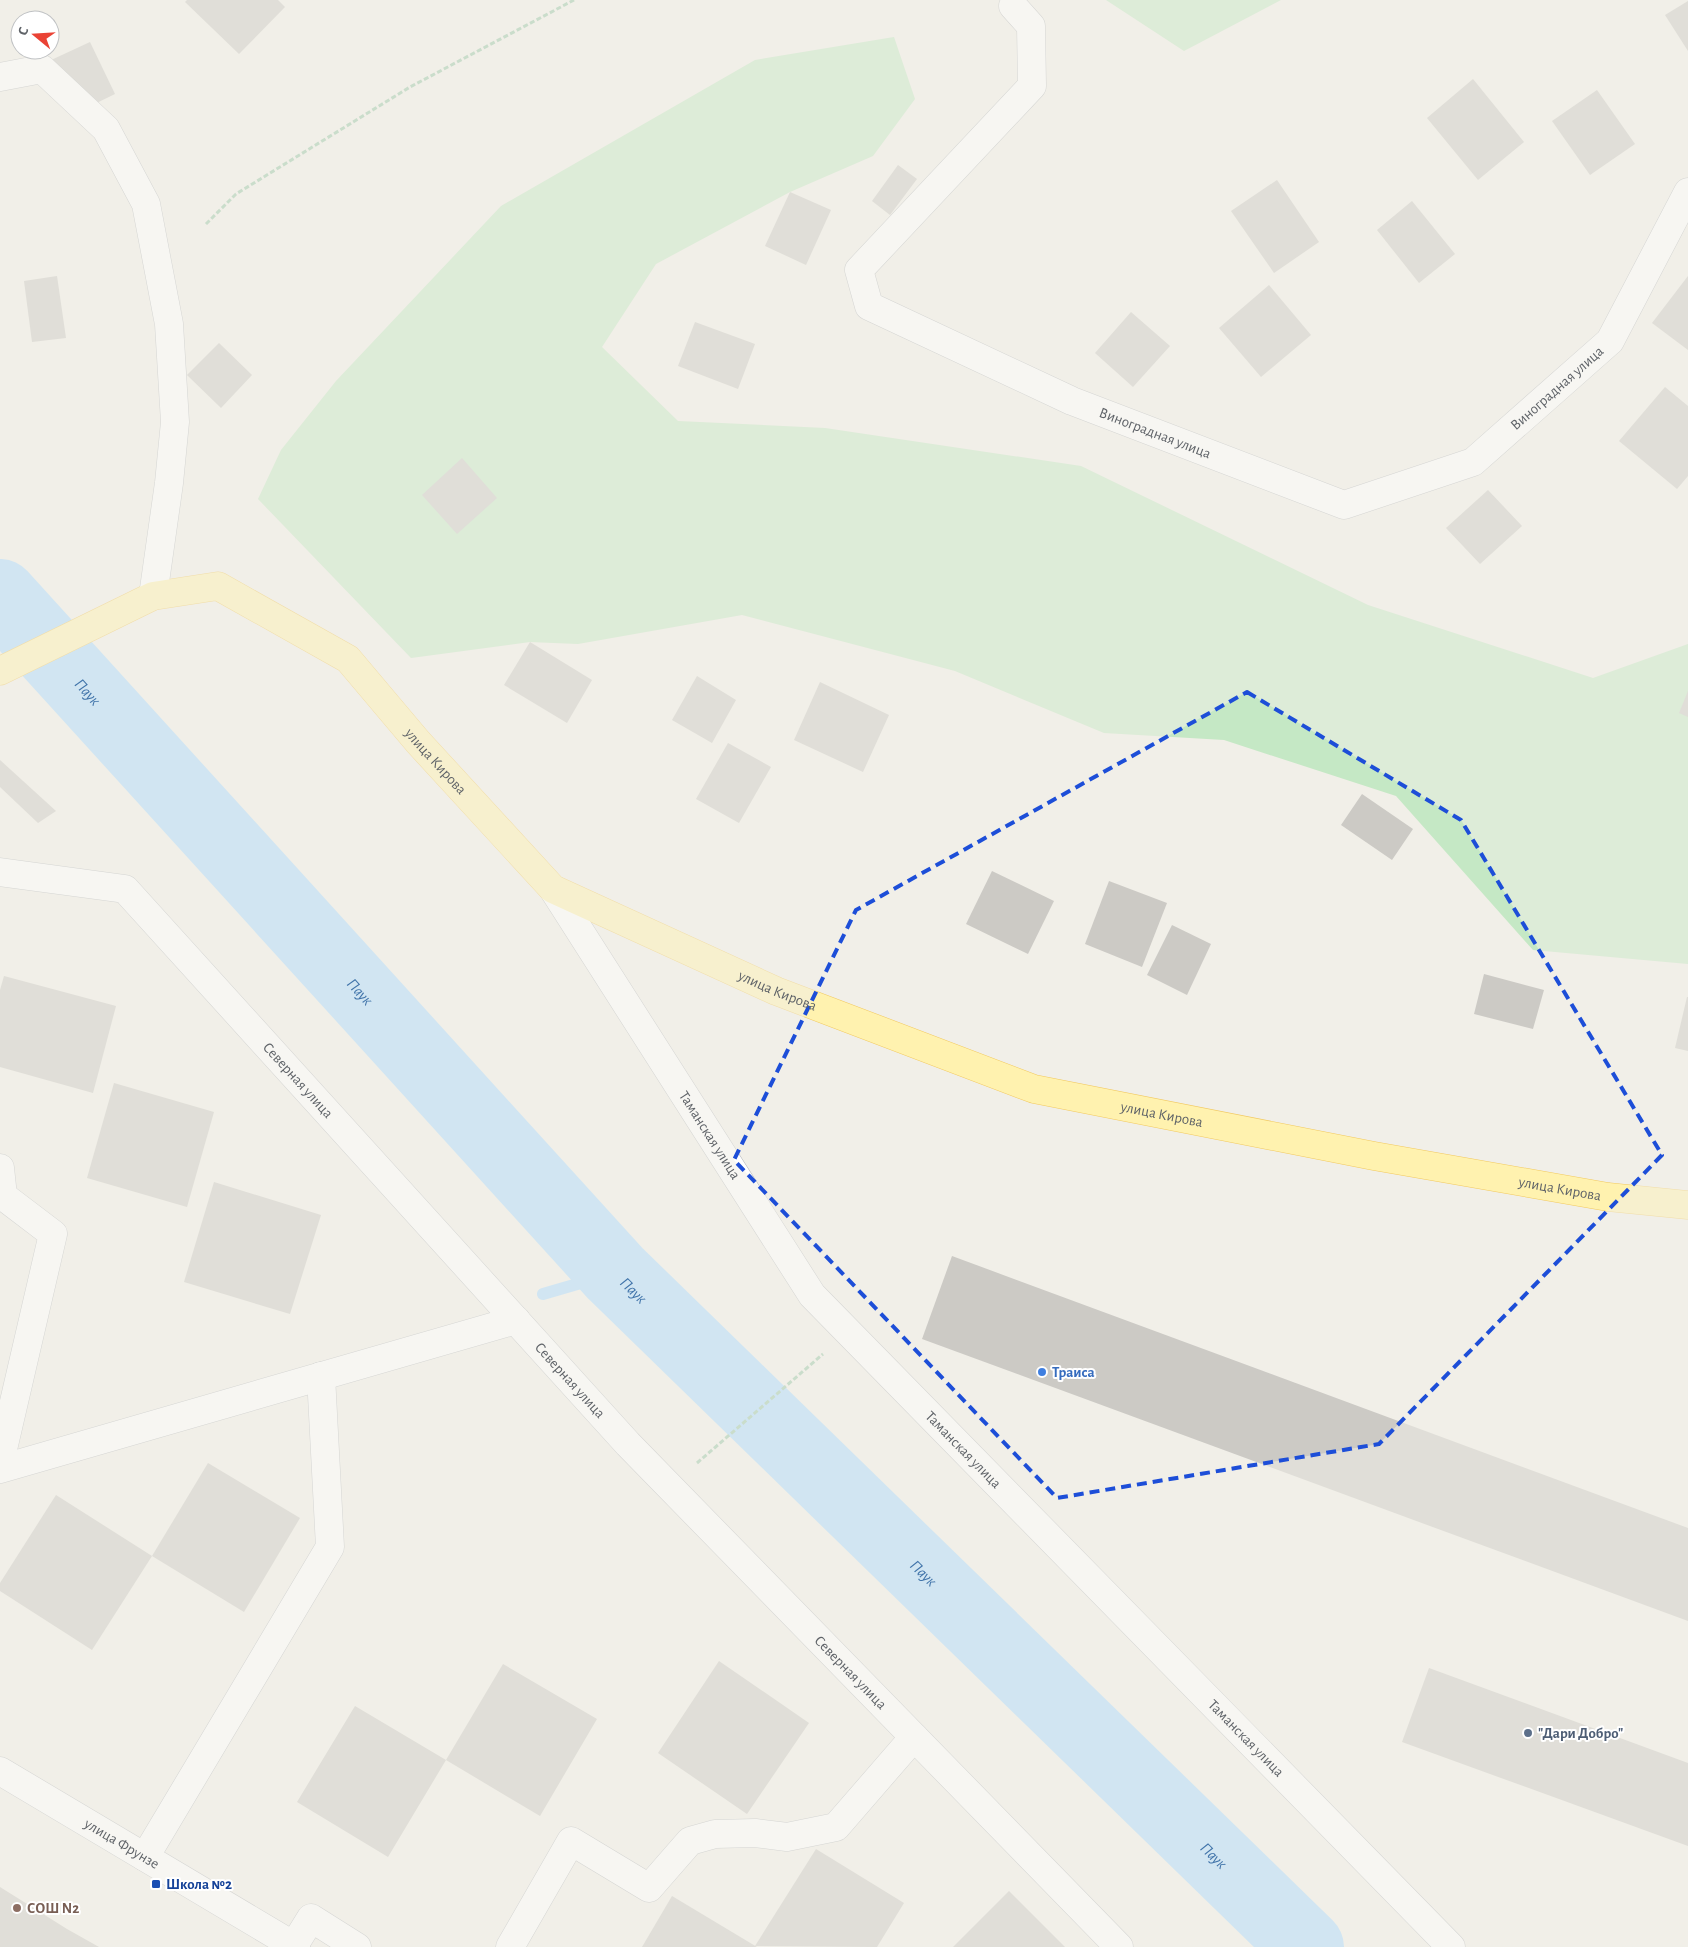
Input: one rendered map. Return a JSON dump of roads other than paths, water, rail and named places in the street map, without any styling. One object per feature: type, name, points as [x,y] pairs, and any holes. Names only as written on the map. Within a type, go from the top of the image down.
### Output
[{"type":"main road","name":"улица Кирова","points":[[0,671],[153,596],[218,586],[348,659],[418,742],[553,889],[776,991],[1034,1089],[1403,1161],[1608,1197],[1688,1205]]},
{"type":"street","name":"Виноградная улица","points":[[1014,6],[1031,26],[1032,86],[859,270],[868,306],[1072,401],[1344,505],[1473,462],[1610,341],[1688,192]]},
{"type":"street","points":[[0,77],[42,69],[106,129],[146,204],[169,324],[174,422],[169,483],[153,596]]},
{"type":"street","name":"Северная улица","points":[[0,872],[125,889],[628,1444],[1119,1947]]},
{"type":"street","name":"Таманская улица","points":[[553,889],[812,1295],[1451,1947]]},
{"type":"street","points":[[0,1168],[3,1196],[53,1234],[0,1462]]},
{"type":"street","points":[[0,1469],[516,1320]]},
{"type":"street","points":[[145,1857],[330,1547],[321,1376]]},
{"type":"street","points":[[510,1947],[570,1842],[649,1888],[690,1841],[715,1834],[755,1833],[787,1837],[836,1826],[914,1737]]},
{"type":"street","name":"улица Фрунзе","points":[[0,1771],[294,1947]]},
{"type":"street","points":[[294,1947],[311,1918],[357,1947]]},
{"type":"waterway","name":"Паук","points":[[0,596],[615,1273],[1307,1947]]},
{"type":"waterway","points":[[543,1294],[615,1273]]},
{"type":"place","name":"Траиса","points":[[1042,1372]]},
{"type":"place","name":"\"Дари Добро\"","points":[[1528,1733]]},
{"type":"place","name":"Школа №2","points":[[156,1884]]},
{"type":"place","name":"СОШ N2","points":[[17,1908]]}]
